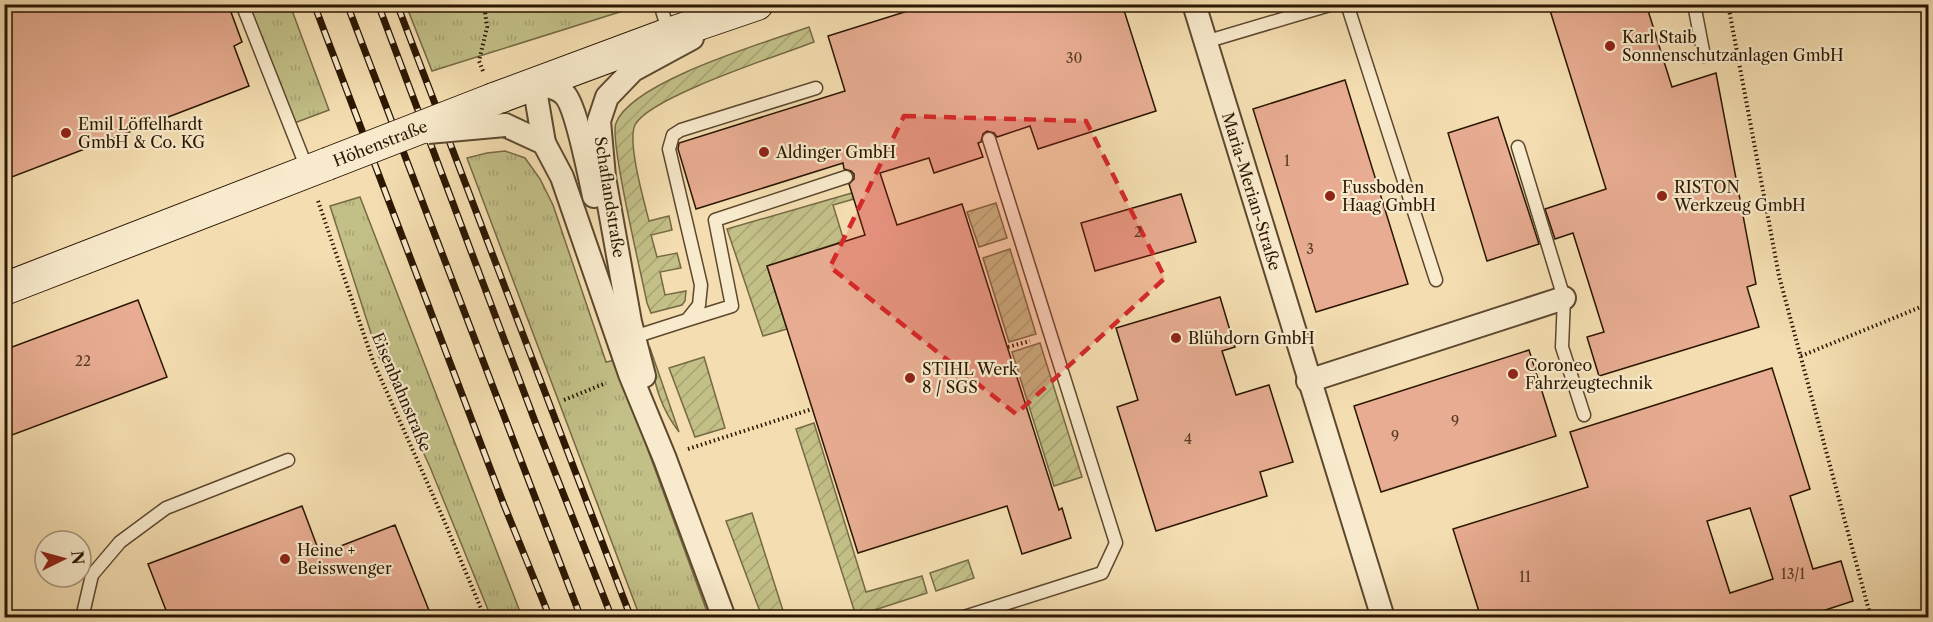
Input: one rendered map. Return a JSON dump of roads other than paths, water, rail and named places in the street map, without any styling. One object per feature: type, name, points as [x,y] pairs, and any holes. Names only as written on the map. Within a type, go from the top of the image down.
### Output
[{"type":"main road","name":"Höhenstraße","points":[[4,289],[403,134],[499,112],[534,84],[752,6]]},
{"type":"street","name":"Maria-Merian-Straße","points":[[1194,4],[1308,381],[1383,618]]},
{"type":"street","name":"Schaflandstraße","points":[[632,329],[604,177],[598,121],[607,96],[633,70],[752,6]]},
{"type":"street","name":"Schaflandstraße","points":[[665,459],[574,113],[565,95],[548,86],[534,84],[544,143],[562,177],[630,374],[665,459],[724,618]]},
{"type":"street","points":[[499,112],[544,143]]},
{"type":"street","points":[[1308,381],[1564,298]]},
{"type":"lane","points":[[242,4],[317,167]]},
{"type":"lane","points":[[660,4],[669,34]]},
{"type":"lane","points":[[1205,42],[1333,4]]},
{"type":"lane","points":[[1347,4],[1436,280]]},
{"type":"lane","points":[[1694,4],[1704,56]]},
{"type":"lane","points":[[687,320],[699,305],[700,285],[669,149],[673,135],[681,130],[816,88]]},
{"type":"lane","points":[[961,618],[1102,573],[1116,543],[989,139]]},
{"type":"lane","points":[[1518,147],[1564,298],[1562,347],[1584,415]]},
{"type":"lane","points":[[632,329],[687,320],[732,306],[715,220],[846,177]]},
{"type":"lane","points":[[82,618],[92,575],[120,542],[166,508],[288,460]]},
{"type":"railway","points":[[314,4],[504,505],[550,618]]},
{"type":"railway","points":[[347,4],[581,618]]},
{"type":"railway","points":[[378,4],[536,424],[612,618]]},
{"type":"railway","points":[[397,4],[631,618]]},
{"type":"place","name":"Karl Staib Sonnenschutzanlagen GmbH","points":[[1610,46]]},
{"type":"place","name":"Emil Löffelhardt GmbH & Co. KG","points":[[66,133]]},
{"type":"place","name":"Aldinger GmbH","points":[[764,152]]},
{"type":"place","name":"Fussboden Haag GmbH","points":[[1330,196]]},
{"type":"place","name":"RISTON Werkzeug GmbH","points":[[1662,196]]},
{"type":"place","name":"Blühdorn GmbH","points":[[1176,338]]},
{"type":"place","name":"Coroneo Fahrzeugtechnik","points":[[1513,374]]},
{"type":"place","name":"STIHL Werk 8 / SGS","points":[[910,378]]},
{"type":"place","name":"Heine + Beisswenger","points":[[285,559]]}]
